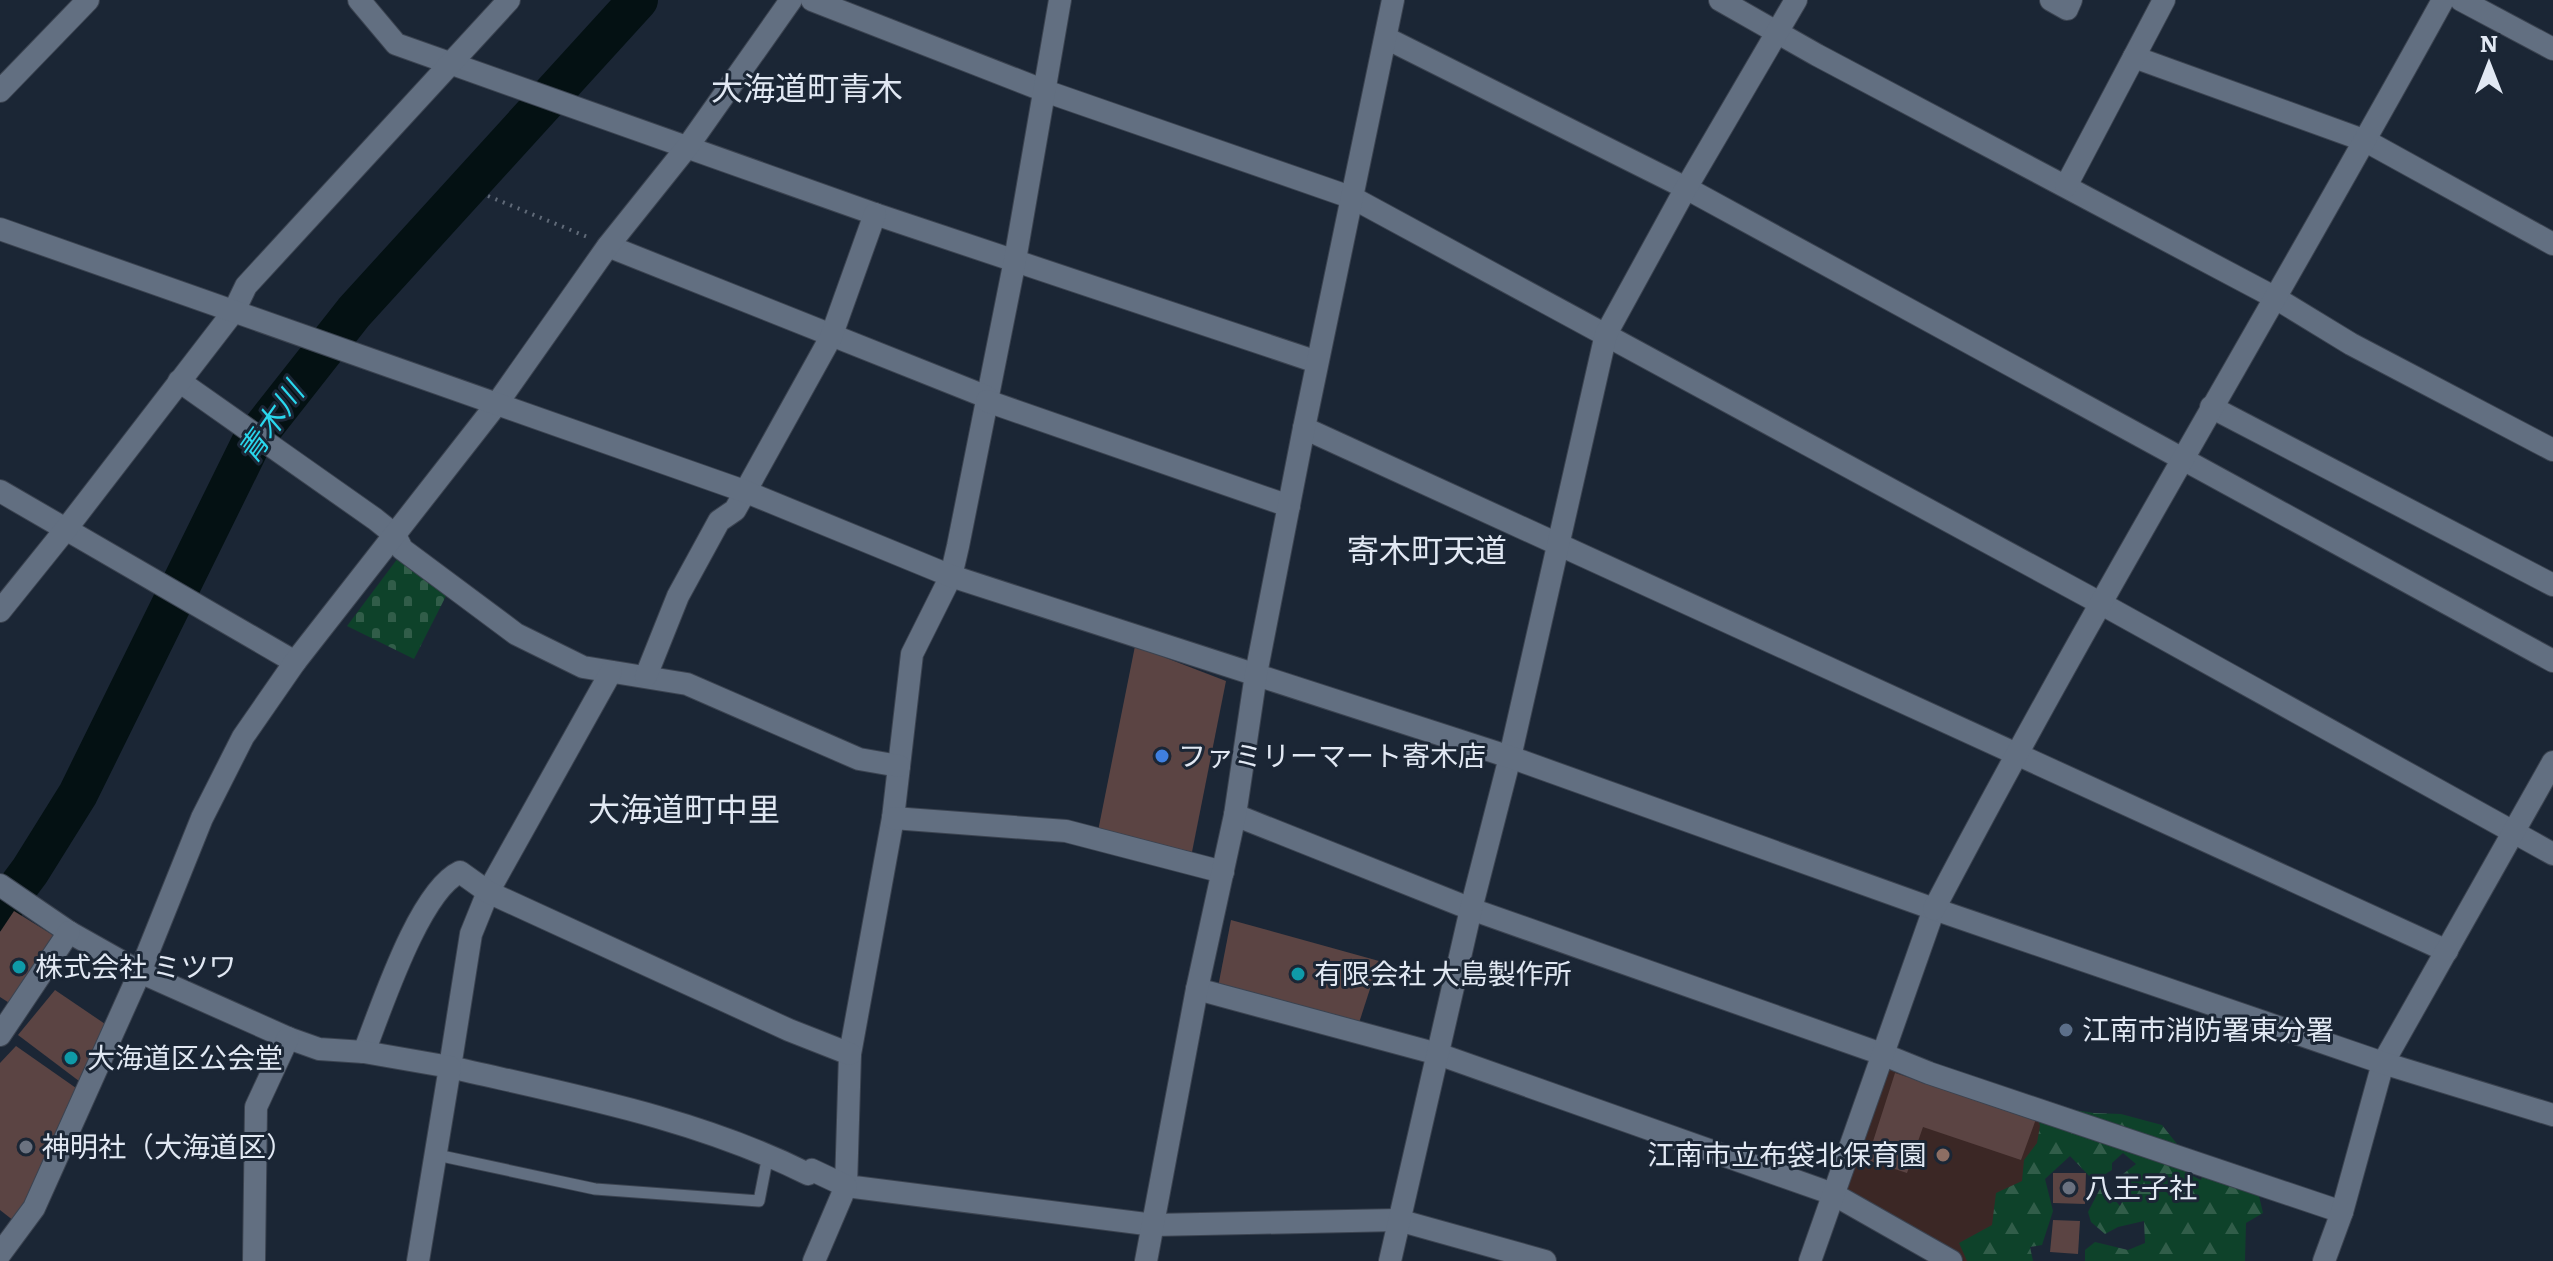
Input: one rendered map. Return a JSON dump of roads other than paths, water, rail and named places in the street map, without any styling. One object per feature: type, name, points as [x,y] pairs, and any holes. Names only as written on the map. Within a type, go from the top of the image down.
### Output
[{"type":"street","points":[[0,91],[88,0]]},
{"type":"street","points":[[359,0],[396,44],[451,65],[875,214],[1317,362]]},
{"type":"street","points":[[0,611],[234,311],[246,286],[509,0]]},
{"type":"street","points":[[0,1254],[8,1229],[34,1208],[140,972],[209,804],[243,737],[295,662],[496,405],[608,246],[688,146],[791,0]]},
{"type":"street","points":[[812,0],[1045,91],[1353,198],[2100,603],[2553,854]]},
{"type":"street","points":[[814,1261],[846,1186],[850,1054],[893,818],[912,654],[951,576],[1015,260],[1060,0]]},
{"type":"street","points":[[1146,1261],[1197,989],[1235,815],[1256,674],[1304,428],[1393,0]]},
{"type":"street","points":[[1720,0],[1817,55],[2274,297],[2351,344],[2553,450]]},
{"type":"street","points":[[1390,1261],[1471,909],[1510,757],[1606,334],[1686,188],[1796,0]]},
{"type":"street","points":[[2051,0],[2067,9],[2071,0]]},
{"type":"street","points":[[2066,186],[2164,0]]},
{"type":"street","points":[[1810,1261],[1934,909],[2015,754],[2366,141],[2443,0]]},
{"type":"street","points":[[2461,0],[2553,49]]},
{"type":"street","points":[[1386,38],[1686,188],[2553,661]]},
{"type":"street","points":[[2134,57],[2366,141],[2553,244]]},
{"type":"street","points":[[646,676],[678,596],[719,521],[735,510],[831,337],[875,214]]},
{"type":"street","points":[[0,229],[744,491],[951,576],[1510,757],[1934,909],[2383,1063],[2553,1115]]},
{"type":"street","points":[[608,246],[987,399],[1289,506]]},
{"type":"street","points":[[179,381],[395,535],[402,549],[516,634],[583,667],[687,684],[859,759],[899,766]]},
{"type":"street","points":[[2211,407],[2553,585]]},
{"type":"street","points":[[1304,428],[2447,951]]},
{"type":"street","points":[[0,491],[295,662]]},
{"type":"street","points":[[418,1261],[471,934],[488,892],[611,672]]},
{"type":"street","points":[[2324,1261],[2342,1212],[2383,1063],[2553,762]]},
{"type":"street","points":[[1235,815],[1471,909],[1929,1073],[2342,1212]]},
{"type":"street","points":[[893,818],[1066,831],[1223,872]]},
{"type":"street","points":[[364,1052],[415,924],[449,877],[460,872],[488,892],[789,1030],[850,1054]]},
{"type":"street","points":[[1,885],[69,932],[140,972],[288,1038],[319,1049],[364,1052],[450,1067],[629,1108],[768,1154],[808,1174],[812,1170],[846,1186],[1154,1225],[1398,1220],[1545,1261]]},
{"type":"street","points":[[0,1035],[69,932]]},
{"type":"street","points":[[1197,989],[1438,1054],[1833,1194],[1951,1261]]},
{"type":"street","points":[[254,1261],[256,1107],[288,1038]]},
{"type":"lane","points":[[437,1155],[595,1189],[759,1201],[768,1154]]},
{"type":"waterway","name":"青木川","points":[[0,911],[30,871],[78,794],[251,443],[354,312],[638,0]]},
{"type":"place","name":"ファミリーマート寄木店","points":[[1162,756]]},
{"type":"place","name":"株式会社 ミツワ","points":[[19,967]]},
{"type":"place","name":"有限会社 大島製作所","points":[[1298,974]]},
{"type":"place","name":"江南市消防署東分署","points":[[2066,1030]]},
{"type":"place","name":"大海道区公会堂","points":[[71,1058]]},
{"type":"place","name":"神明社（大海道区）","points":[[26,1147]]},
{"type":"place","name":"江南市立布袋北保育園","points":[[1943,1155]]},
{"type":"place","name":"八王子社","points":[[2069,1188]]},
{"type":"district","name":"大海道町青木","points":[[807,89]]},
{"type":"district","name":"寄木町天道","points":[[1427,551]]},
{"type":"district","name":"大海道町中里","points":[[684,810]]}]
